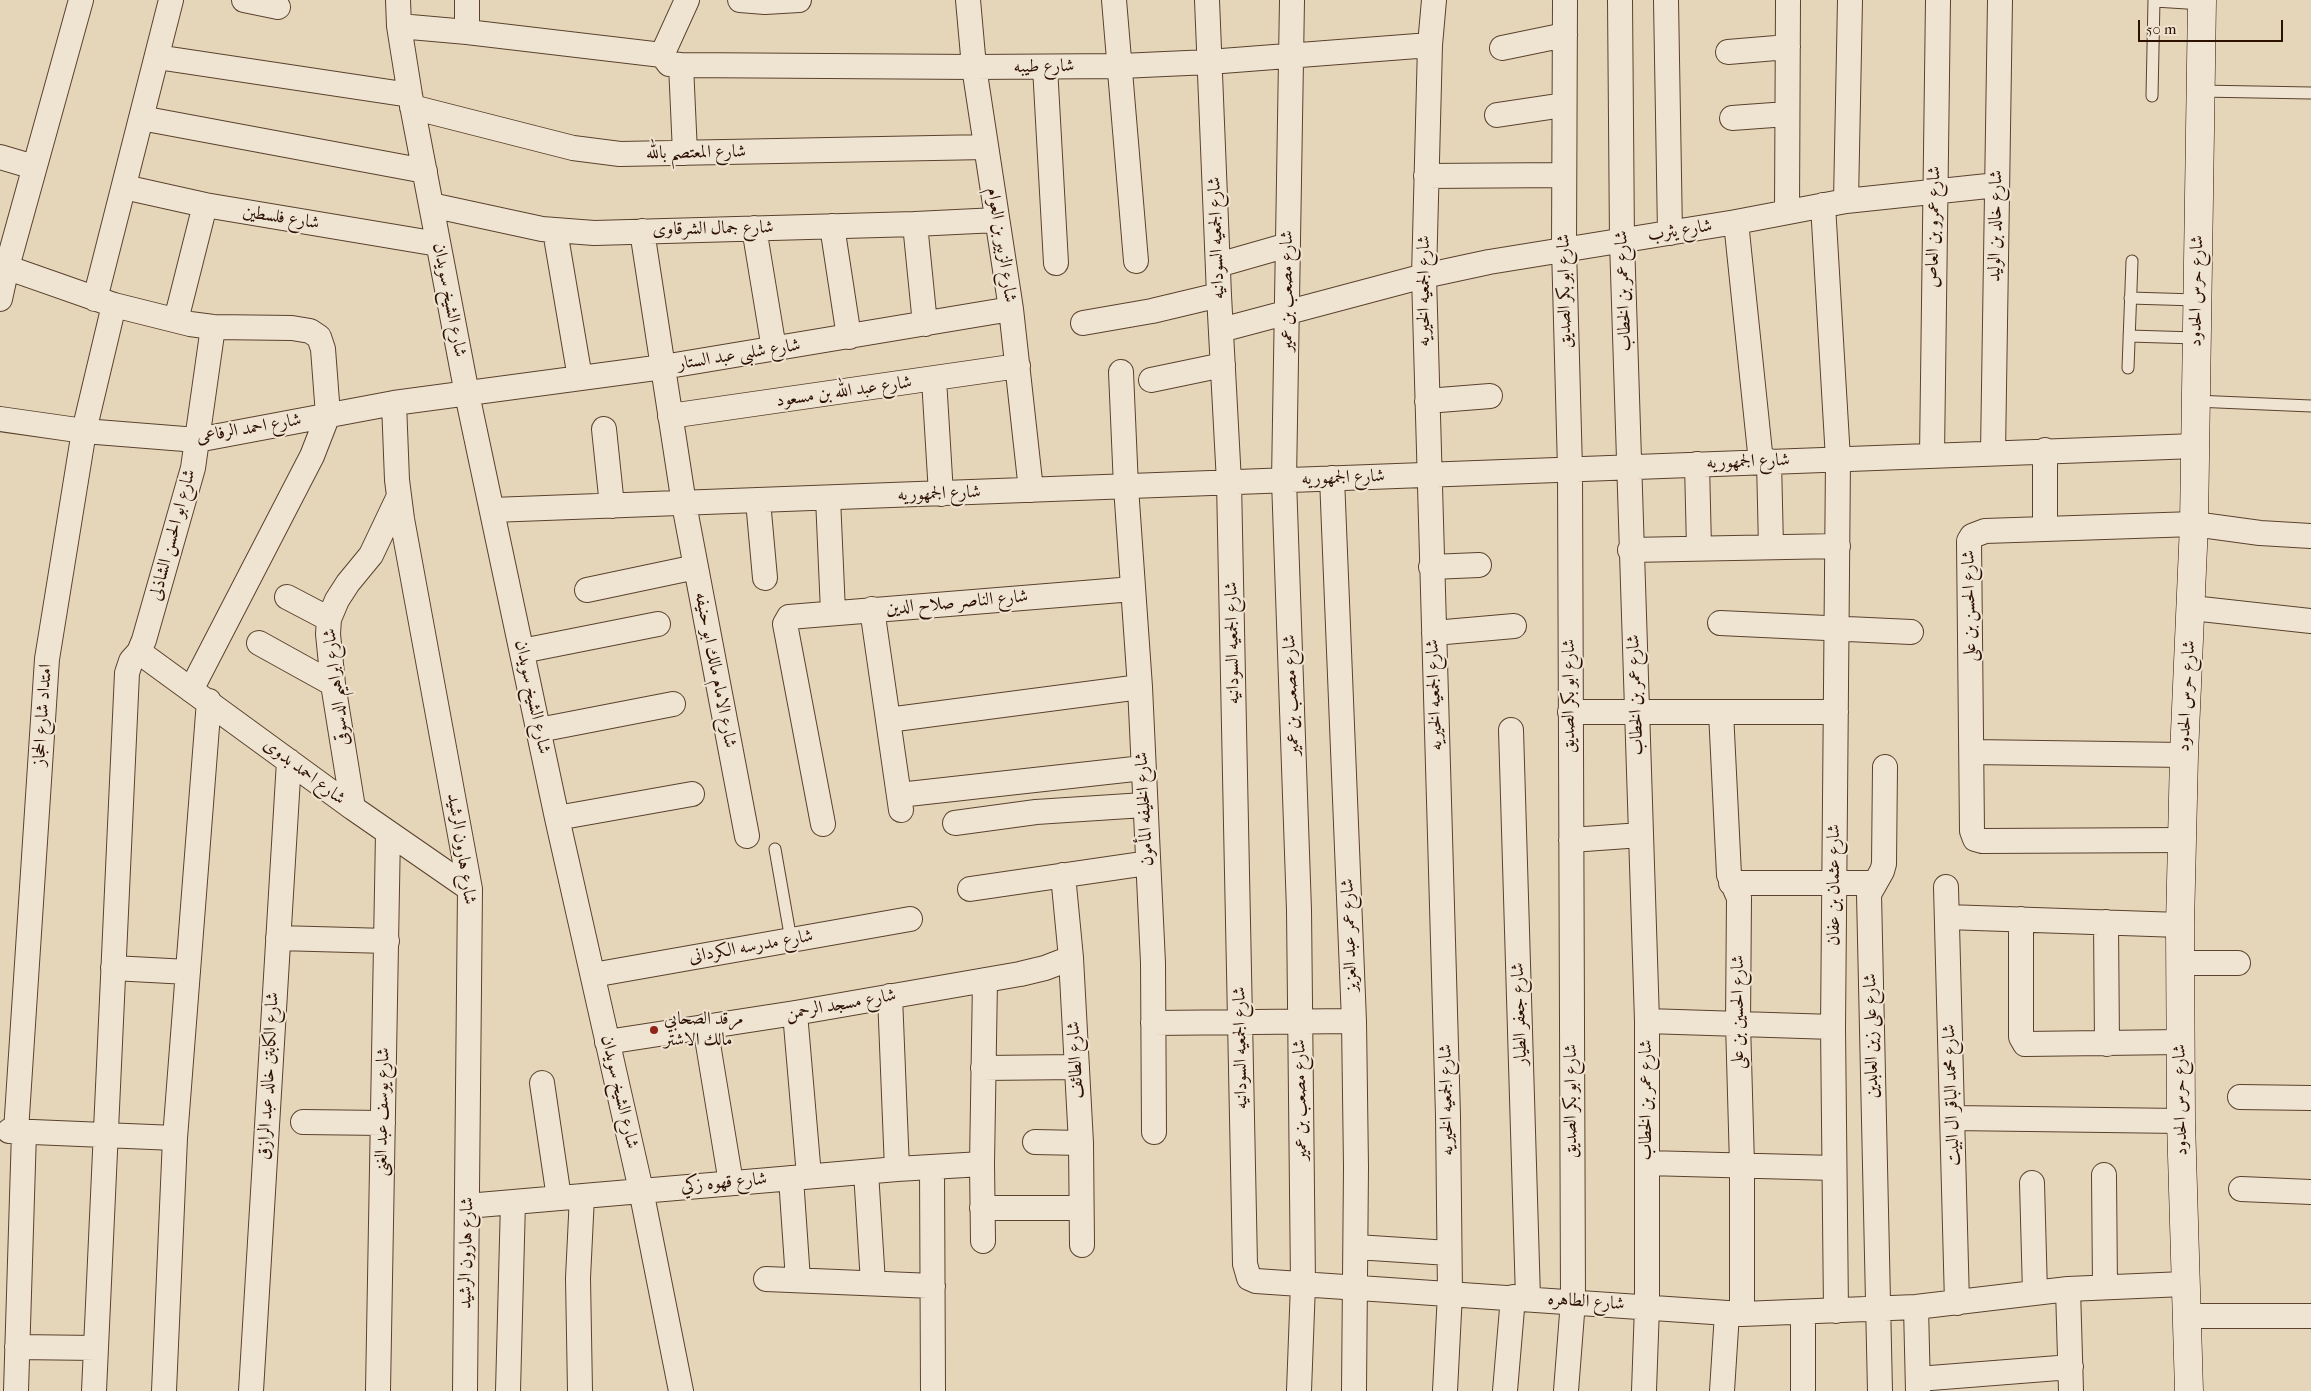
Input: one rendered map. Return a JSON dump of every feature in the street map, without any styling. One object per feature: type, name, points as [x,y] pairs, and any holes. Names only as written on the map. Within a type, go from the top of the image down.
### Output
[{"type":"street","points":[[0,298],[3,266],[34,167],[81,0]]},
{"type":"street","name":"امتداد شارع الحجاز","points":[[16,1391],[18,1348],[13,1131],[47,659],[124,187],[171,0]]},
{"type":"street","points":[[244,0],[278,7]]},
{"type":"street","name":"شارع الشيخ سويدان","points":[[398,0],[399,26],[411,101],[467,394],[557,818],[640,1190],[681,1391]]},
{"type":"street","points":[[467,0],[468,32]]},
{"type":"street","points":[[685,153],[671,60],[686,0]]},
{"type":"street","points":[[740,0],[765,2],[799,0]]},
{"type":"street","name":"شارع الزبير بن العوام","points":[[968,0],[974,67],[1011,309],[1031,490]]},
{"type":"street","points":[[1114,0],[1136,261]]},
{"type":"street","name":"شارع الجمعيه السودانيه","points":[[1208,0],[1219,295],[1229,482],[1245,1264],[1250,1278],[1256,1282]]},
{"type":"street","name":"شارع مصعب بن عمير","points":[[1292,0],[1284,480],[1299,910],[1303,1284],[1299,1391]]},
{"type":"street","name":"شارع الجمعيه الخيريه","points":[[1434,0],[1430,45],[1424,276],[1447,1107],[1450,1293],[1445,1391]]},
{"type":"street","name":"شارع ابو بكر الصديق","points":[[1565,0],[1564,248],[1570,469],[1573,1301],[1566,1391]]},
{"type":"street","name":"شارع عمر بن الخطاب","points":[[1620,0],[1622,240],[1630,467],[1630,550],[1647,1021],[1644,1391]]},
{"type":"street","points":[[1666,0],[1670,233]]},
{"type":"street","points":[[1786,212],[1788,0]]},
{"type":"street","points":[[1846,201],[1850,0]]},
{"type":"street","name":"شارع عمرو بن العاص","points":[[1932,455],[1938,0]]},
{"type":"street","name":"شارع خالد بن الوليد","points":[[1993,452],[2000,0]]},
{"type":"street","name":"شارع حرس الحدود","points":[[2189,1391],[2184,1284],[2180,925],[2184,755],[2192,608],[2199,91],[2202,2]]},
{"type":"street","name":"شارع طيبه","points":[[399,26],[468,32],[671,60],[974,67],[1120,66],[1210,62],[1290,54],[1430,45]]},
{"type":"street","points":[[1502,48],[1565,35]]},
{"type":"street","points":[[1728,52],[1788,47]]},
{"type":"street","name":"شارع المعتصم بالله","points":[[156,57],[411,101],[594,152],[620,154],[986,148]]},
{"type":"street","points":[[1045,66],[1056,263]]},
{"type":"street","points":[[1497,115],[1564,105]]},
{"type":"street","points":[[1732,118],[1787,114]]},
{"type":"street","points":[[141,118],[424,171]]},
{"type":"street","points":[[0,157],[34,167]]},
{"type":"street","points":[[1426,176],[1564,175]]},
{"type":"street","name":"شارع يثرب","points":[[1221,330],[1424,276],[1489,262],[1564,248],[1736,222],[1846,201],[1934,190],[1997,185]]},
{"type":"street","name":"شارع فلسطين","points":[[124,187],[205,205],[438,244]]},
{"type":"street","points":[[176,320],[205,205]]},
{"type":"street","name":"شارع جمال الشرقاوى","points":[[431,205],[555,231],[594,233],[997,220]]},
{"type":"street","name":"شارع عثمان بن عفان","points":[[1822,205],[1838,458],[1834,1027],[1836,1311]]},
{"type":"street","points":[[1736,222],[1765,461],[1771,546]]},
{"type":"street","points":[[915,224],[925,324]]},
{"type":"street","points":[[832,226],[849,337]]},
{"type":"street","points":[[754,228],[774,349]]},
{"type":"street","points":[[555,231],[580,378]]},
{"type":"street","name":"شارع الامام مالك ابو حنيفه","points":[[642,231],[684,504],[747,836]]},
{"type":"street","points":[[1218,265],[1288,245]]},
{"type":"street","points":[[3,266],[104,302],[176,320],[213,327],[292,328],[310,331],[319,337],[324,349],[328,415],[312,456],[200,696],[188,972],[175,1138],[164,1391]]},
{"type":"street","points":[[1083,323],[1152,311],[1219,295]]},
{"type":"street","name":"شارع شلبى عبد الستار","points":[[467,394],[663,367],[1011,309]]},
{"type":"street","name":"شارع ابو الحسن الشاذلى","points":[[94,1391],[127,673],[131,661],[139,652],[193,468],[213,327]]},
{"type":"street","points":[[1151,380],[1223,365]]},
{"type":"street","name":"شارع عبد الله بن مسعود","points":[[670,416],[1018,366]]},
{"type":"street","name":"شارع الخليفه المأمون","points":[[1121,372],[1126,486],[1140,688],[1144,805],[1153,963],[1154,1132]]},
{"type":"street","points":[[934,379],[941,494]]},
{"type":"street","name":"شارع احمد الرفاعى","points":[[0,419],[84,431],[197,440],[394,403],[467,394]]},
{"type":"street","points":[[1427,401],[1490,396]]},
{"type":"street","name":"شارع هارون الرشيد","points":[[394,403],[399,496],[411,574],[470,889],[465,1391]]},
{"type":"street","points":[[604,429],[612,506]]},
{"type":"street","name":"شارع الجمهوريه","points":[[492,510],[2045,450],[2195,446]]},
{"type":"street","points":[[2045,450],[2045,528]]},
{"type":"street","points":[[1697,464],[1699,548]]},
{"type":"street","name":"شارع عمر عبد العزيز","points":[[1332,478],[1354,1021],[1356,1247],[1354,1391]]},
{"type":"street","name":"شارع ابراهيم الدسوقى","points":[[352,808],[333,684],[328,634],[329,619],[331,611],[348,583],[371,555],[399,496]]},
{"type":"street","points":[[828,498],[833,612]]},
{"type":"street","points":[[758,501],[765,578]]},
{"type":"street","name":"شارع الحسن بن على","points":[[2181,840],[1982,841],[1975,839],[1972,830],[1969,542],[1972,536],[1985,532],[2045,528],[2194,524],[2260,533],[2311,536]]},
{"type":"street","points":[[1630,550],[1838,546]]},
{"type":"street","points":[[1432,567],[1479,565]]},
{"type":"street","points":[[587,590],[696,568]]},
{"type":"street","name":"شارع الناصر صلاح الدين","points":[[823,824],[785,624],[786,619],[792,616],[833,612],[1133,589]]},
{"type":"street","points":[[288,597],[329,619]]},
{"type":"street","points":[[2192,608],[2311,620]]},
{"type":"street","points":[[872,609],[900,803],[1143,768]]},
{"type":"street","points":[[1720,623],[1911,632]]},
{"type":"street","points":[[522,651],[658,624]]},
{"type":"street","points":[[1434,633],[1514,626]]},
{"type":"street","points":[[259,643],[333,684]]},
{"type":"street","name":"شارع احمد بدوى","points":[[139,652],[352,808],[470,889]]},
{"type":"street","points":[[888,720],[1140,688]]},
{"type":"street","points":[[539,730],[673,704]]},
{"type":"street","points":[[1570,712],[1836,712]]},
{"type":"street","name":"شارع الحسين بن على","points":[[1721,712],[1729,875],[1739,898],[1738,1023],[1742,1165],[1734,1313],[1722,1391]]},
{"type":"street","name":"شارع جعفر الطيار","points":[[1505,1391],[1520,1298],[1512,730]]},
{"type":"street","points":[[1972,752],[2184,755]]},
{"type":"street","name":"شارع الكابتن خالد عبد الرازق","points":[[250,1391],[289,761]]},
{"type":"street","name":"شارع على زين العابدين","points":[[1880,1391],[1868,894],[1882,871],[1884,864],[1885,767]]},
{"type":"street","points":[[557,818],[692,794]]},
{"type":"street","points":[[955,823],[1036,812],[1144,805]]},
{"type":"street","name":"شارع يوسف عبد الغنى","points":[[378,1391],[388,833]]},
{"type":"street","points":[[1571,840],[1641,835]]},
{"type":"street","points":[[970,889],[1148,863]]},
{"type":"street","name":"شارع الطائف","points":[[1063,875],[1072,958],[1080,1143],[1082,1244]]},
{"type":"street","points":[[1731,883],[1874,883]]},
{"type":"street","name":"شارع محمد الباقر ال البيت","points":[[1946,887],[1954,1118],[1957,1303]]},
{"type":"street","points":[[1947,917],[2180,925]]},
{"type":"street","name":"شارع مدرسه الكردانى","points":[[592,975],[910,918]]},
{"type":"street","points":[[2021,919],[2022,1041],[2030,1046],[2181,1042]]},
{"type":"street","points":[[2106,922],[2107,1044]]},
{"type":"street","points":[[278,938],[386,941]]},
{"type":"street","name":"شارع مسجد الرحمن","points":[[608,1042],[794,1013],[984,980],[1045,968],[1072,958]]},
{"type":"street","points":[[2180,963],[2238,963]]},
{"type":"street","points":[[113,968],[188,972]]},
{"type":"street","points":[[983,1242],[984,980]]},
{"type":"street","points":[[890,996],[897,1169]]},
{"type":"street","points":[[794,1013],[800,1177],[798,1280]]},
{"type":"street","points":[[1154,1024],[1354,1021]]},
{"type":"street","points":[[1647,1021],[1834,1027]]},
{"type":"street","points":[[705,1026],[731,1183]]},
{"type":"street","points":[[983,1068],[1077,1066]]},
{"type":"street","points":[[542,1083],[559,1198]]},
{"type":"street","points":[[2240,1097],[2311,1098]]},
{"type":"street","points":[[1954,1118],[2181,1121]]},
{"type":"street","points":[[303,1122],[383,1123]]},
{"type":"street","points":[[13,1131],[175,1138]]},
{"type":"street","points":[[1035,1142],[1080,1143]]},
{"type":"street","points":[[1647,1163],[1834,1168]]},
{"type":"street","name":"شارع قهوه زكي","points":[[467,1206],[897,1169],[982,1164]]},
{"type":"street","points":[[932,1167],[934,1391]]},
{"type":"street","points":[[866,1172],[873,1283]]},
{"type":"street","points":[[2104,1175],[2105,1287]]},
{"type":"street","points":[[2032,1183],[2035,1293]]},
{"type":"street","points":[[2241,1189],[2311,1192]]},
{"type":"street","points":[[580,1391],[578,1278],[582,1196]]},
{"type":"street","points":[[508,1391],[513,1202]]},
{"type":"street","points":[[982,1208],[1081,1208]]},
{"type":"street","points":[[1356,1247],[1449,1253]]},
{"type":"street","points":[[766,1279],[933,1286]]},
{"type":"street","name":"شارع الطاهره","points":[[1256,1282],[1450,1293],[1734,1313],[1916,1307],[2068,1289],[2184,1284]]},
{"type":"street","points":[[2068,1289],[2071,1391]]},
{"type":"street","points":[[1916,1307],[1918,1385],[2070,1367]]},
{"type":"street","points":[[1803,1312],[1803,1391]]},
{"type":"street","points":[[2186,1316],[2311,1316]]},
{"type":"street","points":[[18,1348],[96,1348]]},
{"type":"lane","points":[[2152,96],[2154,1],[2202,2]]},
{"type":"lane","points":[[2199,91],[2311,93]]},
{"type":"lane","points":[[2128,368],[2132,261]]},
{"type":"lane","points":[[2130,298],[2196,300]]},
{"type":"lane","points":[[2129,336],[2196,338]]},
{"type":"lane","points":[[2195,401],[2311,406]]},
{"type":"lane","points":[[775,849],[792,940]]},
{"type":"place","name":"مرقد الصحابي مالك الاشتر","points":[[654,1030]]}]
